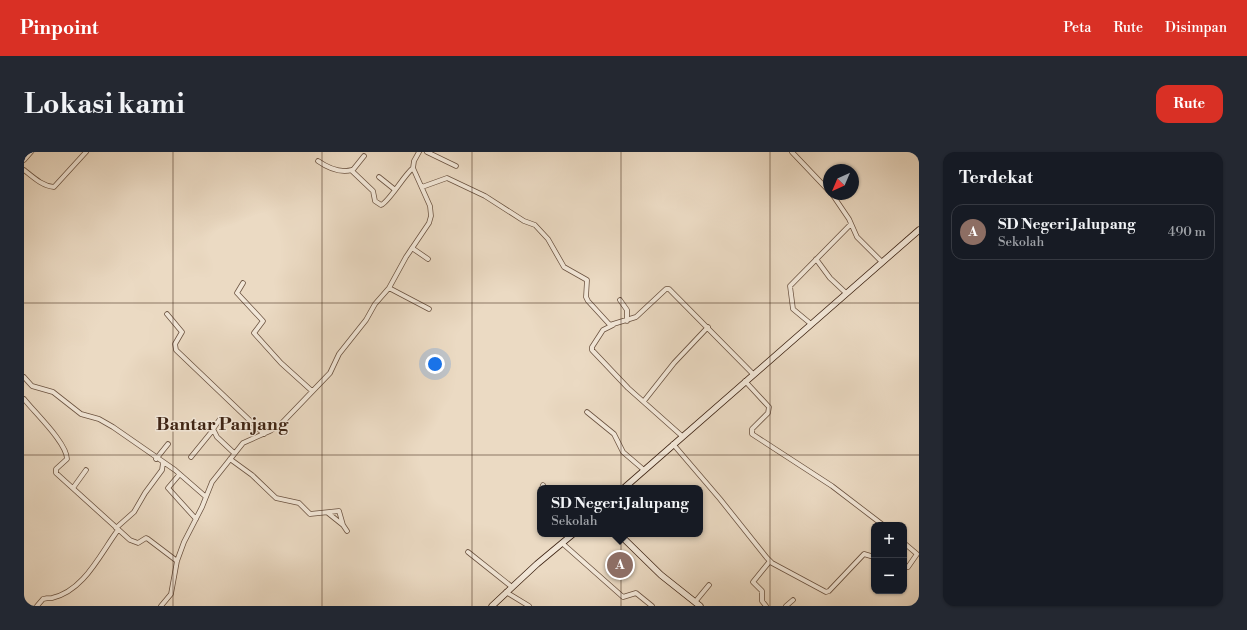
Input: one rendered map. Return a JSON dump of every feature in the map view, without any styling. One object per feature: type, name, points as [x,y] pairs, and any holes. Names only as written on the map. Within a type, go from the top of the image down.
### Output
[{"type":"street","points":[[24,160],[31,152]]},
{"type":"street","points":[[24,170],[44,184],[54,187],[86,152]]},
{"type":"street","points":[[161,606],[171,594],[177,561],[184,542],[212,482],[246,440],[264,434],[281,424],[330,373],[339,354],[389,288],[412,248],[428,225],[431,216],[430,206],[413,168],[414,161],[419,152]]},
{"type":"street","points":[[427,152],[456,166]]},
{"type":"street","points":[[792,152],[823,185]]},
{"type":"street","points":[[318,161],[329,168],[344,171],[352,170],[364,156]]},
{"type":"street","points":[[352,170],[373,191],[375,201],[381,205],[385,203],[394,189],[413,168]]},
{"type":"street","points":[[379,177],[394,189]]},
{"type":"street","points":[[422,187],[448,178],[485,196],[524,221],[535,225],[548,239],[564,267],[587,280],[586,297],[588,301],[605,321],[610,325],[614,325]]},
{"type":"street","points":[[836,200],[851,224],[857,238],[882,262]]},
{"type":"street","points":[[811,324],[793,309],[790,286],[851,224]]},
{"type":"street","points":[[627,485],[919,230]]},
{"type":"street","points":[[412,248],[428,259]]},
{"type":"street","points":[[816,259],[830,278],[846,293]]},
{"type":"street","points":[[243,283],[236,293],[263,321],[254,333],[277,359],[312,391]]},
{"type":"street","points":[[389,288],[429,309]]},
{"type":"street","points":[[682,436],[628,388],[592,350],[592,347],[601,332],[640,314],[667,289],[708,327],[753,374]]},
{"type":"street","points":[[620,300],[627,310],[627,321]]},
{"type":"street","points":[[167,314],[182,332],[175,344],[176,350],[264,434]]},
{"type":"street","points":[[644,401],[674,363],[708,327]]},
{"type":"street","points":[[24,377],[32,386],[53,392],[81,414],[91,415],[109,424],[156,459],[164,463],[206,497]]},
{"type":"street","points":[[746,381],[770,407],[768,413],[752,429],[752,434],[832,486],[879,522]]},
{"type":"street","points":[[24,399],[61,442],[67,460],[56,468],[56,473],[117,529],[137,543],[146,538],[148,539],[177,561]]},
{"type":"street","points":[[587,412],[614,434],[623,452],[644,470]]},
{"type":"street","points":[[191,457],[220,419]]},
{"type":"street","points":[[213,430],[217,437],[234,453]]},
{"type":"street","points":[[156,459],[168,444]]},
{"type":"street","points":[[673,444],[770,561],[826,592],[864,554],[871,556]]},
{"type":"street","points":[[230,459],[252,475],[276,498],[299,504],[310,514],[340,511],[343,525]]},
{"type":"street","points":[[37,606],[42,599],[54,597],[78,584],[95,566],[98,558],[117,529],[134,512],[145,493],[162,470],[164,463]]},
{"type":"street","points":[[73,488],[86,470]]},
{"type":"street","points":[[179,475],[168,488],[196,518]]},
{"type":"street","points":[[328,513],[347,530]]},
{"type":"street","points":[[492,606],[569,537]]},
{"type":"street","points":[[622,537],[665,578],[700,606]]},
{"type":"street","points":[[562,543],[623,597],[636,593],[652,606]]},
{"type":"street","points":[[907,546],[917,554],[907,567]]},
{"type":"street","points":[[468,552],[512,587]]},
{"type":"street","points":[[766,606],[762,601],[762,591],[753,582],[770,561]]},
{"type":"street","points":[[695,602],[709,585]]},
{"type":"street","points":[[506,592],[529,606]]},
{"type":"street","points":[[786,606],[793,600]]},
{"type":"street","points":[[757,606],[762,601]]},
{"type":"street","points":[[24,603],[27,606]]},
{"type":"place","name":"SD Negeri Jalupang","points":[[620,565]]},
{"type":"district","name":"Bantar Panjang","points":[[222,424]]}]
